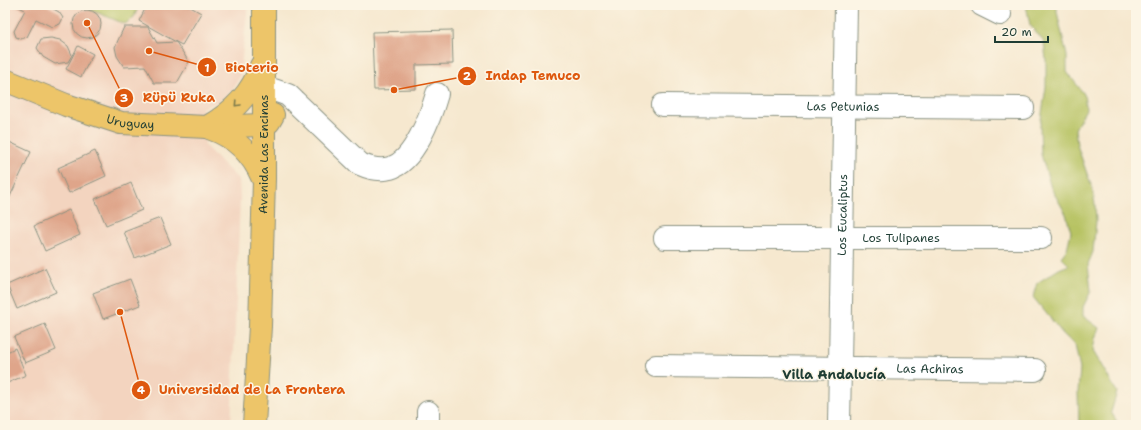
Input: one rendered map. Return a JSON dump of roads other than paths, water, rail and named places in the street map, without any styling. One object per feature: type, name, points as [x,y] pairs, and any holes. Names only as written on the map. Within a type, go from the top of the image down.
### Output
[{"type":"main road","name":"Avenida Las Encinas","points":[[255,423],[260,326],[264,179],[271,116],[264,52],[264,5]]},
{"type":"main road","name":"Avenida Las Encinas","points":[[262,240],[270,220],[274,200],[271,116],[272,65],[264,52]]},
{"type":"main road","points":[[207,127],[227,114],[244,97],[252,86],[264,52]]},
{"type":"main road","name":"Uruguay","points":[[5,80],[66,105],[121,123],[207,127],[271,116]]},
{"type":"main road","points":[[207,127],[227,136],[243,148],[252,157],[264,179]]},
{"type":"street","name":"Los Eucaliptus","points":[[838,425],[846,5]]},
{"type":"street","points":[[271,116],[288,95],[360,164],[374,168],[391,168],[401,162],[416,144],[427,123],[437,94]]},
{"type":"street","name":"Las Petunias","points":[[663,105],[1023,108]]},
{"type":"street","name":"Los Tulipanes","points":[[665,238],[1041,238]]},
{"type":"street","name":"Las Achiras","points":[[656,366],[1035,370]]},
{"type":"place","name":"Rüpü Ruka","points":[[87,23]]},
{"type":"place","name":"Bioterio","points":[[149,51]]},
{"type":"place","name":"Indap Temuco","points":[[394,90]]},
{"type":"place","name":"Universidad de La Frontera","points":[[120,312]]},
{"type":"district","name":"Villa Andalucía","points":[[834,374]]}]
